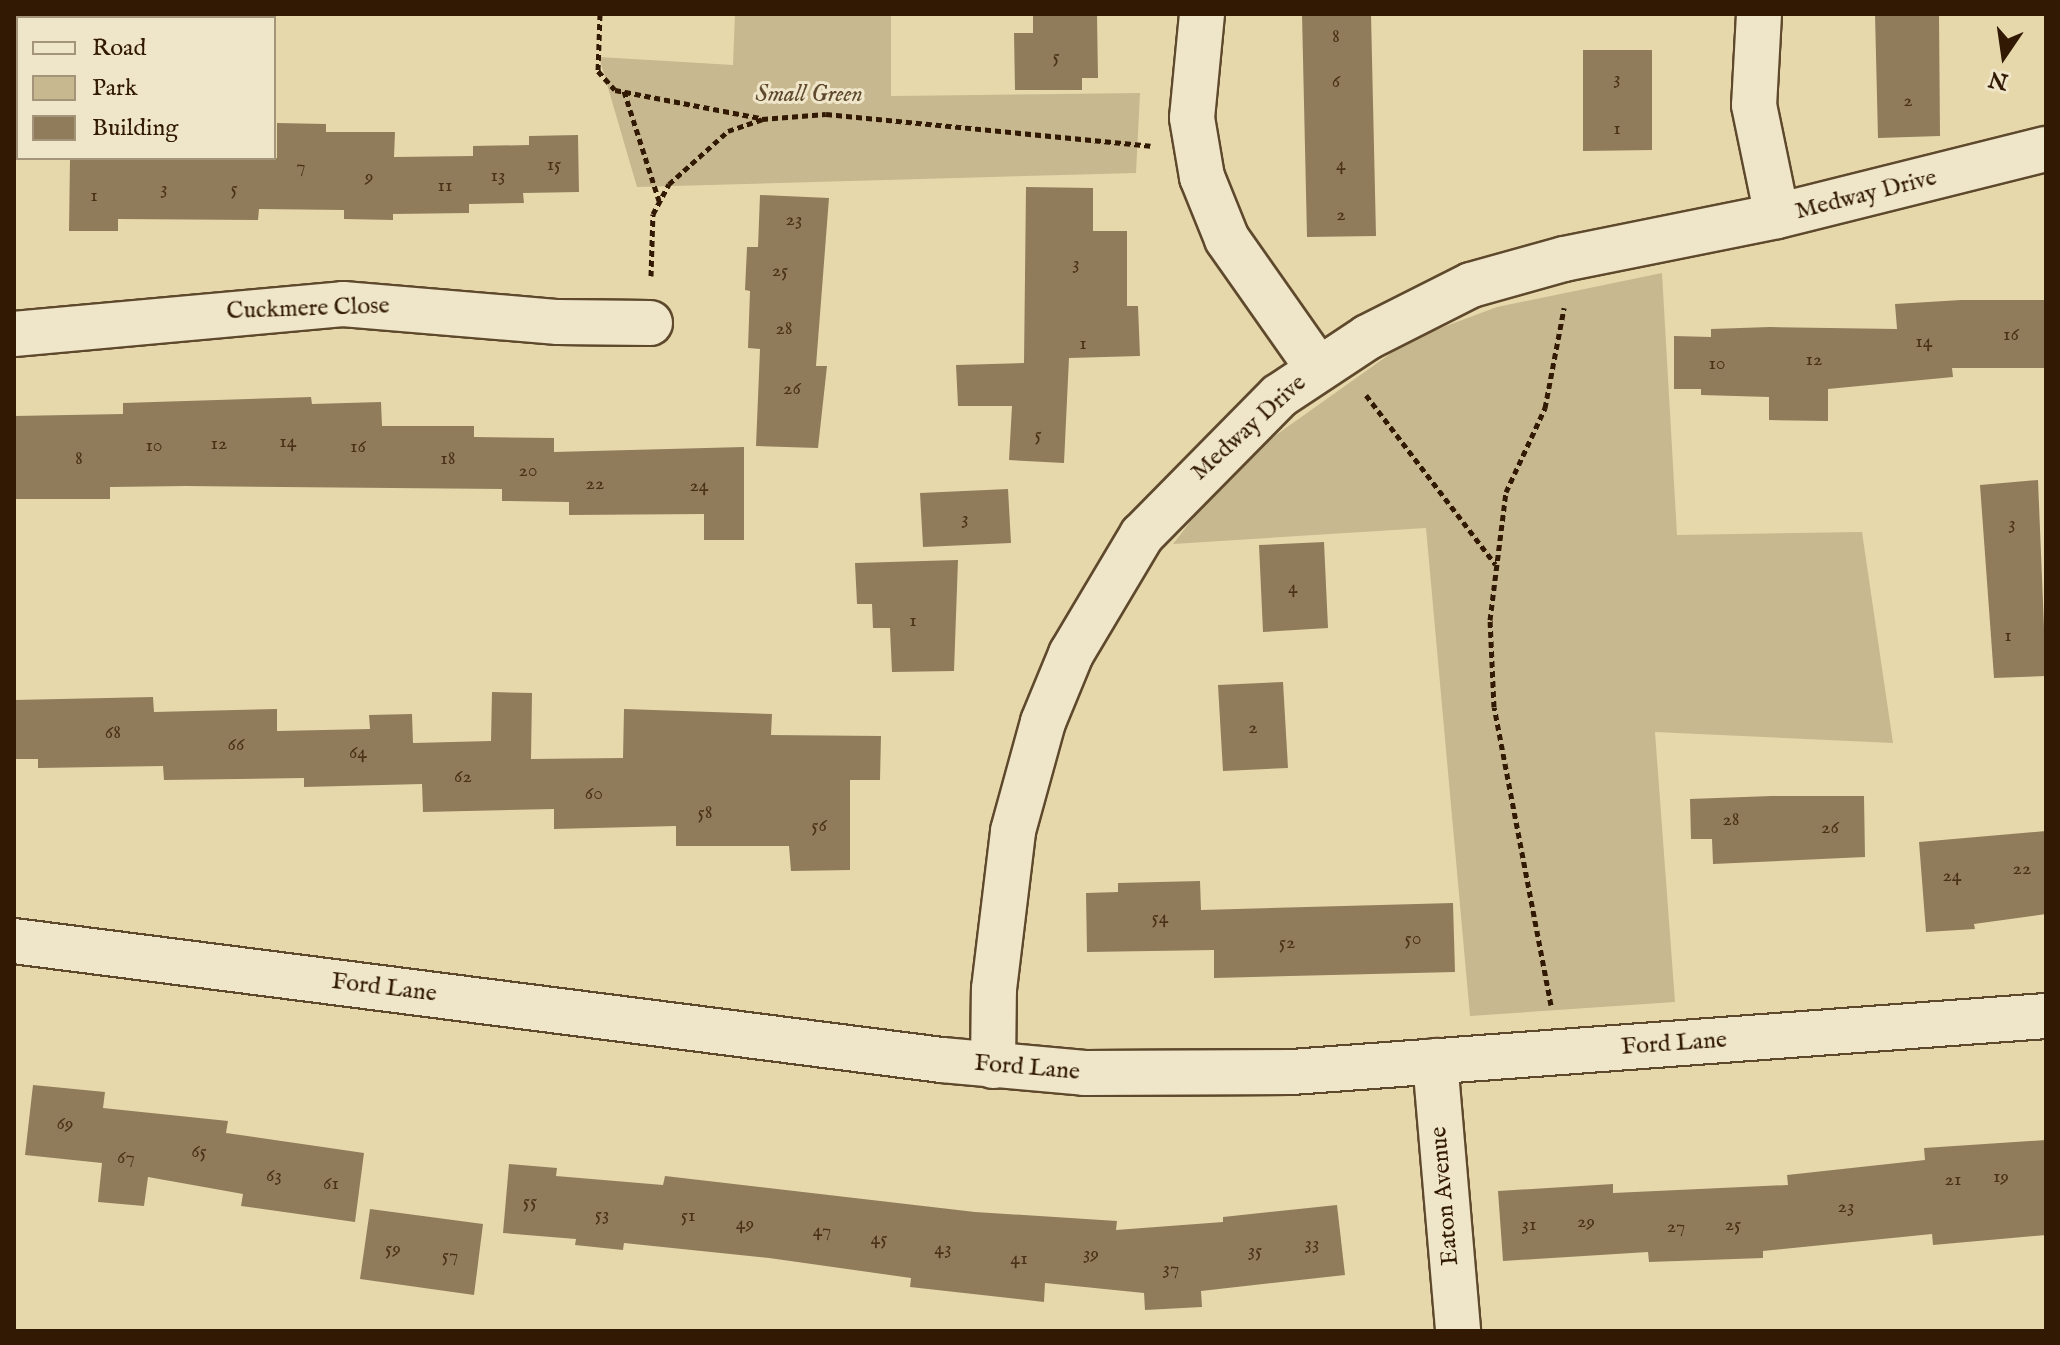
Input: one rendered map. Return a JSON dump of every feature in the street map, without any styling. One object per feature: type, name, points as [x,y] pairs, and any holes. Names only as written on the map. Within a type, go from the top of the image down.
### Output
[{"type":"street","points":[[1202,14],[1193,91],[1195,150],[1227,239],[1326,362]]},
{"type":"street","points":[[1759,14],[1754,105],[1777,216]]},
{"type":"street","name":"Medway Drive","points":[[993,1066],[994,989],[1013,831],[1043,722],[1071,654],[1104,591],[1149,527],[1250,422],[1326,362],[1471,285],[1564,259],[1777,216],[2046,149]]},
{"type":"street","name":"Cuckmere Close","points":[[14,334],[343,304],[558,322],[650,323]]},
{"type":"street","name":"Ford Lane","points":[[14,941],[993,1066],[1187,1076],[2046,1016]]},
{"type":"street","name":"Eaton Avenue","points":[[1435,1061],[1458,1331]]},
{"type":"path","points":[[600,14],[598,71],[615,90],[762,119],[826,114],[1195,150]]},
{"type":"path","points":[[624,91],[659,202]]},
{"type":"path","points":[[650,323],[653,214],[659,202],[669,184],[714,140],[762,119]]},
{"type":"path","points":[[1560,1052],[1494,707],[1490,620],[1506,492],[1545,408],[1564,305],[1564,259]]},
{"type":"path","points":[[1326,362],[1495,564]]},
{"type":"green space","name":"Small Green","points":[[735,14],[891,14],[891,96],[1140,93],[1136,173],[637,187],[599,57],[733,65]]},
{"type":"green space","points":[[1662,273],[1677,535],[1862,532],[1893,743],[1655,732],[1675,1002],[1470,1016],[1426,528],[1173,544],[1234,465],[1411,339],[1497,307]]},
{"type":"building","points":[[1033,14],[1097,14],[1098,78],[1082,78],[1082,90],[1015,90],[1014,33],[1033,33]]},
{"type":"building","points":[[1302,14],[1371,14],[1376,236],[1307,237]]},
{"type":"building","points":[[1875,14],[1939,14],[1940,136],[1878,138]]},
{"type":"building","points":[[1583,50],[1652,50],[1652,150],[1583,151]]},
{"type":"building","points":[[277,123],[326,124],[326,132],[395,132],[394,157],[473,156],[473,146],[529,145],[529,136],[578,135],[579,192],[523,193],[524,203],[469,204],[469,213],[393,214],[393,220],[344,219],[344,210],[259,209],[258,220],[118,219],[118,231],[69,231],[70,160],[277,158]]},
{"type":"building","points":[[1026,187],[1093,188],[1093,231],[1127,231],[1127,306],[1138,306],[1140,356],[1069,358],[1064,463],[1009,460],[1012,406],[958,406],[956,365],[1024,363]]},
{"type":"building","points":[[760,195],[829,198],[816,366],[827,366],[818,448],[756,446],[760,349],[748,348],[750,291],[745,290],[747,247],[758,247]]},
{"type":"building","points":[[2046,300],[2046,368],[1952,368],[1953,377],[1828,389],[1828,421],[1769,420],[1769,397],[1701,395],[1701,389],[1674,389],[1674,336],[1711,337],[1711,329],[1770,327],[1897,329],[1895,304]]},
{"type":"building","points":[[311,397],[312,404],[381,402],[382,426],[474,426],[474,437],[554,438],[554,452],[744,447],[744,540],[704,540],[704,514],[569,515],[569,502],[502,501],[502,489],[110,487],[110,499],[14,499],[14,416],[123,414],[123,403]]},
{"type":"building","points":[[2038,480],[2046,676],[1994,678],[1980,485]]},
{"type":"building","points":[[1008,489],[1011,543],[923,547],[920,493]]},
{"type":"building","points":[[1324,542],[1328,628],[1263,632],[1259,545]]},
{"type":"building","points":[[958,560],[954,671],[892,672],[890,628],[873,628],[872,604],[857,604],[855,563]]},
{"type":"building","points":[[1283,682],[1288,768],[1223,771],[1218,685]]},
{"type":"building","points":[[492,692],[532,693],[531,759],[623,758],[624,709],[772,714],[771,735],[881,736],[880,780],[850,780],[850,870],[791,871],[789,846],[676,846],[676,826],[554,829],[554,809],[423,812],[422,784],[304,787],[304,778],[164,780],[163,766],[38,768],[38,759],[14,759],[14,700],[153,697],[154,712],[277,709],[277,731],[370,729],[369,715],[412,714],[413,743],[491,741]]},
{"type":"building","points":[[1864,796],[1865,857],[1713,864],[1712,839],[1691,839],[1690,799]]},
{"type":"building","points":[[2046,831],[2046,914],[1974,924],[1975,929],[1926,932],[1919,842]]},
{"type":"building","points":[[1200,881],[1201,910],[1453,903],[1455,972],[1214,978],[1214,950],[1087,952],[1086,893],[1118,892],[1118,883]]},
{"type":"building","points":[[33,1085],[105,1092],[103,1108],[228,1121],[226,1133],[364,1153],[355,1222],[241,1206],[243,1194],[148,1177],[144,1206],[98,1202],[102,1163],[25,1155]]},
{"type":"building","points":[[2046,1140],[2046,1235],[1933,1245],[1932,1234],[1763,1251],[1763,1258],[1649,1262],[1648,1252],[1503,1261],[1498,1191],[1613,1184],[1613,1193],[1788,1185],[1787,1175],[1925,1160],[1924,1148]]},
{"type":"building","points":[[509,1164],[557,1168],[556,1176],[663,1185],[665,1176],[975,1212],[1117,1221],[1116,1230],[1223,1222],[1223,1217],[1337,1205],[1345,1275],[1201,1291],[1202,1307],[1145,1310],[1144,1293],[1045,1283],[1044,1302],[910,1287],[911,1278],[769,1258],[624,1243],[623,1250],[575,1245],[576,1239],[503,1233]]},
{"type":"building","points":[[370,1209],[483,1224],[474,1295],[360,1279]]}]
